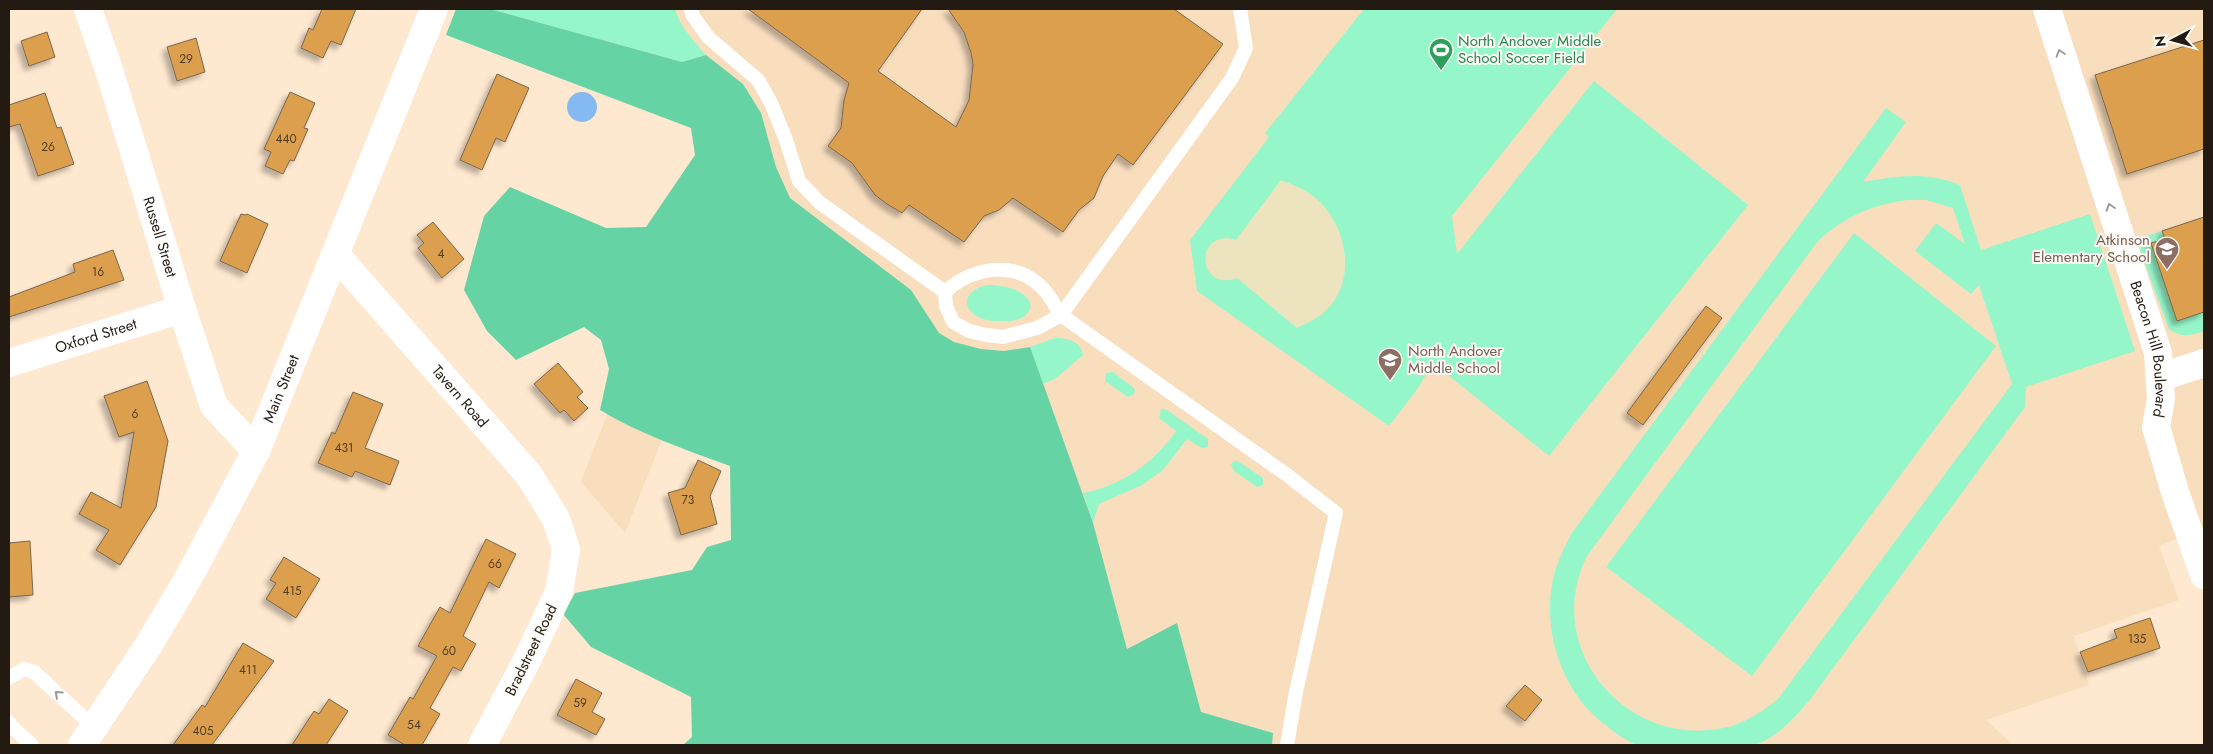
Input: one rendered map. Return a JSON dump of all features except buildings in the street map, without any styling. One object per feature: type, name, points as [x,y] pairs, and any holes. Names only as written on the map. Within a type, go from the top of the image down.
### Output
[{"type":"street","name":"Russell Street","points":[[88,9],[110,73],[182,309],[214,406],[256,451]]},
{"type":"street","name":"Main Street","points":[[88,736],[155,635],[190,576],[256,451],[434,9]]},
{"type":"street","name":"Beacon Hill Boulevard","points":[[2046,9],[2158,353],[2161,399],[2156,427],[2174,492],[2204,575]]},
{"type":"street","name":"Tavern Road","points":[[336,255],[529,475],[556,519],[566,550]]},
{"type":"street","name":"Oxford Street","points":[[9,363],[182,309]]},
{"type":"street","points":[[2161,377],[2204,363]]},
{"type":"street","name":"Bradstreet Road","points":[[482,745],[526,662],[559,592],[566,550]]},
{"type":"lane","points":[[691,9],[693,16],[708,37],[758,80],[774,110],[799,181],[820,203],[945,292]]},
{"type":"lane","points":[[945,292],[946,306],[953,322],[969,331],[986,335],[1002,337],[1030,330],[1060,315],[1232,78],[1246,48],[1240,9]]},
{"type":"lane","points":[[945,292],[955,283],[968,276],[986,270],[1005,269],[1030,278],[1046,291],[1060,315],[1287,476],[1336,513],[1296,692],[1287,745]]},
{"type":"lane","points":[[9,678],[24,669],[34,672],[88,736]]},
{"type":"lane","points":[[9,722],[12,728],[32,745]]},
{"type":"shaded area","name":"North Andover Middle School","points":[[473,9],[2204,9],[2204,529],[2159,546],[2179,600],[2074,636],[2089,685],[1986,720],[2013,745],[813,745],[804,432],[683,386],[625,533],[581,482],[723,112]]},
{"type":"green space","points":[[456,9],[490,9],[682,62],[706,55],[743,84],[761,113],[776,167],[790,198],[911,290],[939,333],[954,342],[981,349],[1004,351],[1030,347],[1093,523],[1127,649],[1177,623],[1201,712],[1273,733],[1272,745],[683,745],[692,737],[691,697],[591,647],[563,614],[575,593],[692,570],[707,547],[731,540],[730,466],[647,434],[600,410],[609,369],[601,340],[584,327],[516,360],[487,331],[464,290],[484,216],[510,187],[606,228],[646,227],[695,155],[691,128],[446,35]]},
{"type":"green space","points":[[490,9],[675,9],[684,28],[706,55],[682,62]]},
{"type":"green space","points":[[1364,9],[1617,9],[1452,216],[1457,254],[1594,81],[1748,205],[1549,456],[1433,363],[1416,391],[1389,426],[1197,291],[1190,240],[1269,137],[1265,133]]},
{"type":"green space","points":[[1886,108],[1906,122],[1863,182],[1923,176],[1960,185],[1981,250],[2090,214],[2135,351],[2026,387],[2025,407],[1809,701],[1784,727],[1769,738],[1753,745],[1741,747],[1699,745],[1645,746],[1634,744],[1620,736],[1588,709],[1564,673],[1552,632],[1551,589],[1556,568],[1571,534]],"holes":[[[1908,200],[1926,200],[1953,208],[1965,244],[1936,223],[1915,251],[1971,294],[1979,285],[2012,384],[1778,699],[1739,724],[1695,731],[1660,724],[1629,709],[1604,687],[1585,658],[1575,626],[1576,591],[1587,556],[1818,241],[1838,225],[1871,208]]]},
{"type":"green space","points":[[2162,231],[2165,239],[2151,244],[2177,321],[2204,312],[2204,331],[2186,335],[2178,334],[2169,329],[2140,250],[2144,237]]},
{"type":"green space","points":[[1854,233],[1996,346],[1752,676],[1606,567]]},
{"type":"green space","points":[[987,285],[1006,287],[1020,292],[1028,300],[1030,309],[1025,316],[1010,321],[990,321],[975,315],[967,305],[969,295],[979,287]]},
{"type":"green space","points":[[1055,338],[1073,341],[1082,350],[1083,355],[1055,379],[1043,384],[1030,347]]},
{"type":"green space","points":[[1113,372],[1135,389],[1134,394],[1128,397],[1105,381],[1106,373]]},
{"type":"green space","points":[[1161,409],[1167,410],[1208,439],[1208,447],[1202,448],[1187,439],[1163,470],[1142,485],[1099,504],[1093,523],[1083,493],[1110,485],[1136,471],[1158,453],[1176,431],[1159,418]]},
{"type":"green space","points":[[1234,461],[1238,461],[1263,478],[1263,485],[1257,487],[1234,471],[1231,464]]},
{"type":"sand","points":[[1281,180],[1309,193],[1329,212],[1337,226],[1345,258],[1344,274],[1340,289],[1333,303],[1321,315],[1297,328],[1237,278],[1223,280],[1214,277],[1208,269],[1205,260],[1207,250],[1213,243],[1222,239],[1236,240]]},
{"type":"water","points":[[582,92],[588,93],[596,101],[596,113],[588,121],[582,122],[576,121],[568,113],[567,107],[568,101],[576,93]]},
{"type":"place","name":"North Andover Middle School Soccer Field","points":[[1441,71]]},
{"type":"place","name":"Atkinson Elementary School","points":[[2167,270]]},
{"type":"place","name":"North Andover Middle School","points":[[1390,381]]}]
